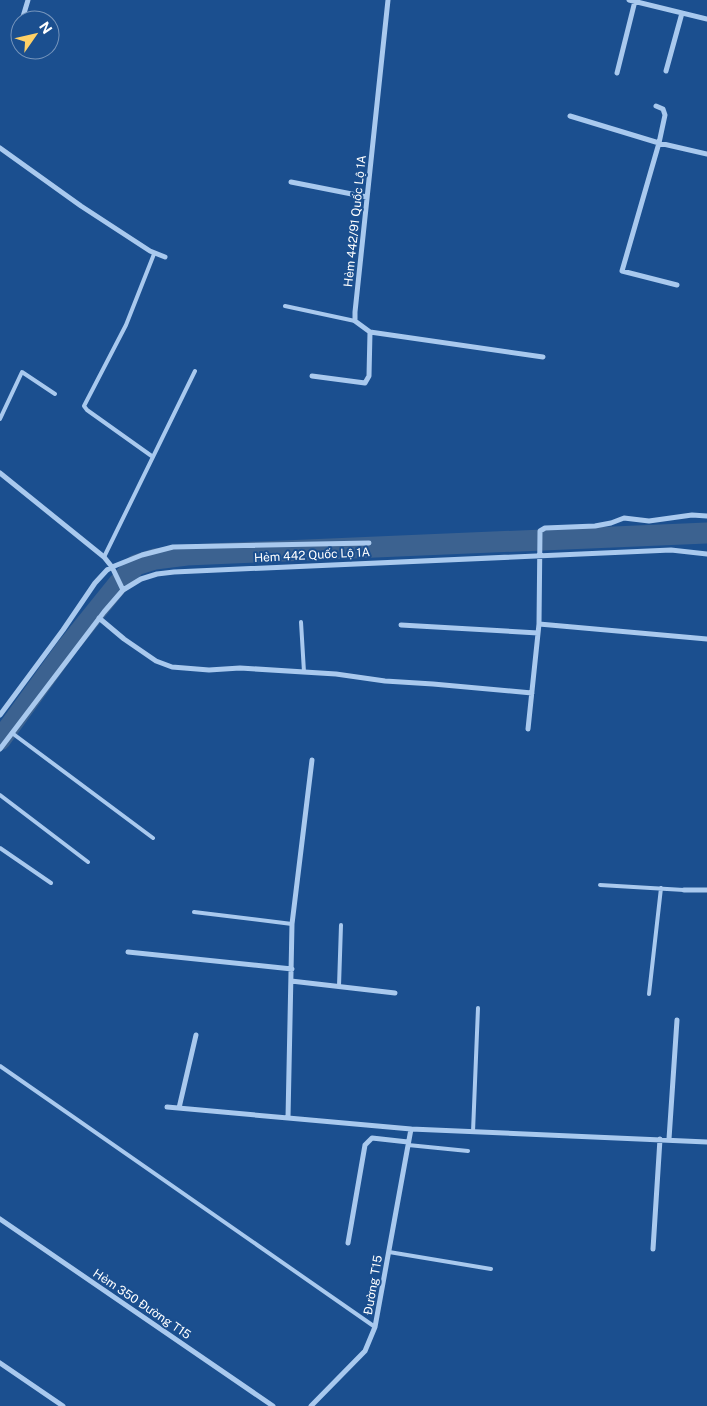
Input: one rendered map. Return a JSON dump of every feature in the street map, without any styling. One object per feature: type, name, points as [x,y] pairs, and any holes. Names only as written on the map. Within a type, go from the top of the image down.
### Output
[{"type":"street","name":"Hẻm 442/91 Quốc Lộ 1A","points":[[355,321],[388,0]]},
{"type":"street","points":[[618,73],[632,1],[707,19]]},
{"type":"street","points":[[666,71],[682,13]]},
{"type":"street","points":[[656,106],[663,110],[665,115],[622,270],[677,285]]},
{"type":"street","points":[[570,116],[707,154]]},
{"type":"street","points":[[0,148],[81,206],[154,254],[165,257]]},
{"type":"street","points":[[291,182],[367,197]]},
{"type":"street","points":[[355,321],[370,332],[543,357]]},
{"type":"street","points":[[312,376],[365,383],[369,376],[370,332]]},
{"type":"street","points":[[0,473],[104,557],[112,567],[121,585]]},
{"type":"street","points":[[528,729],[538,633],[540,531],[545,528],[595,526],[612,523],[624,518],[648,521],[692,515],[707,516]]},
{"type":"street","points":[[0,715],[95,583],[112,567],[158,550],[173,547],[369,543]]},
{"type":"street","name":"Hẻm 442 Quốc Lộ 1A","points":[[0,749],[99,618],[121,585],[156,574],[539,553],[671,550],[707,554]]},
{"type":"street","points":[[99,618],[156,661],[172,667],[208,670],[240,668],[336,674],[385,681],[532,693]]},
{"type":"street","points":[[538,624],[707,638]]},
{"type":"street","points":[[401,626],[538,633]]},
{"type":"street","points":[[288,1118],[292,924],[312,760]]},
{"type":"street","points":[[684,890],[707,890]]},
{"type":"street","points":[[128,952],[292,970]]},
{"type":"street","points":[[291,980],[395,992]]},
{"type":"street","points":[[669,1139],[677,1020]]},
{"type":"street","points":[[179,1108],[196,1035]]},
{"type":"street","points":[[167,1107],[410,1129],[707,1142]]},
{"type":"street","name":"Đường T15","points":[[311,1406],[365,1351],[375,1327],[410,1129]]},
{"type":"street","points":[[348,1243],[366,1145],[372,1138],[408,1144]]},
{"type":"street","points":[[653,1249],[660,1139]]},
{"type":"street","name":"Hẻm 350 Đường T15","points":[[0,1220],[274,1406]]},
{"type":"street","points":[[0,1364],[63,1406]]},
{"type":"lane","points":[[153,457],[84,406],[126,325],[154,254]]},
{"type":"lane","points":[[285,306],[355,321]]},
{"type":"lane","points":[[104,557],[195,371]]},
{"type":"lane","points":[[0,419],[22,372],[55,394]]},
{"type":"lane","points":[[301,622],[304,672]]},
{"type":"lane","points":[[12,733],[153,838]]},
{"type":"lane","points":[[0,796],[88,862]]},
{"type":"lane","points":[[0,848],[51,883]]},
{"type":"lane","points":[[600,885],[684,890]]},
{"type":"lane","points":[[649,994],[661,888]]},
{"type":"lane","points":[[194,912],[292,924]]},
{"type":"lane","points":[[339,986],[342,925]]},
{"type":"lane","points":[[473,1132],[478,1008]]},
{"type":"lane","points":[[0,1066],[375,1327]]},
{"type":"lane","points":[[408,1144],[468,1151]]},
{"type":"lane","points":[[389,1252],[491,1269]]},
{"type":"waterway","points":[[0,740],[68,646],[118,584],[136,565],[155,559],[187,555],[707,533]]}]
